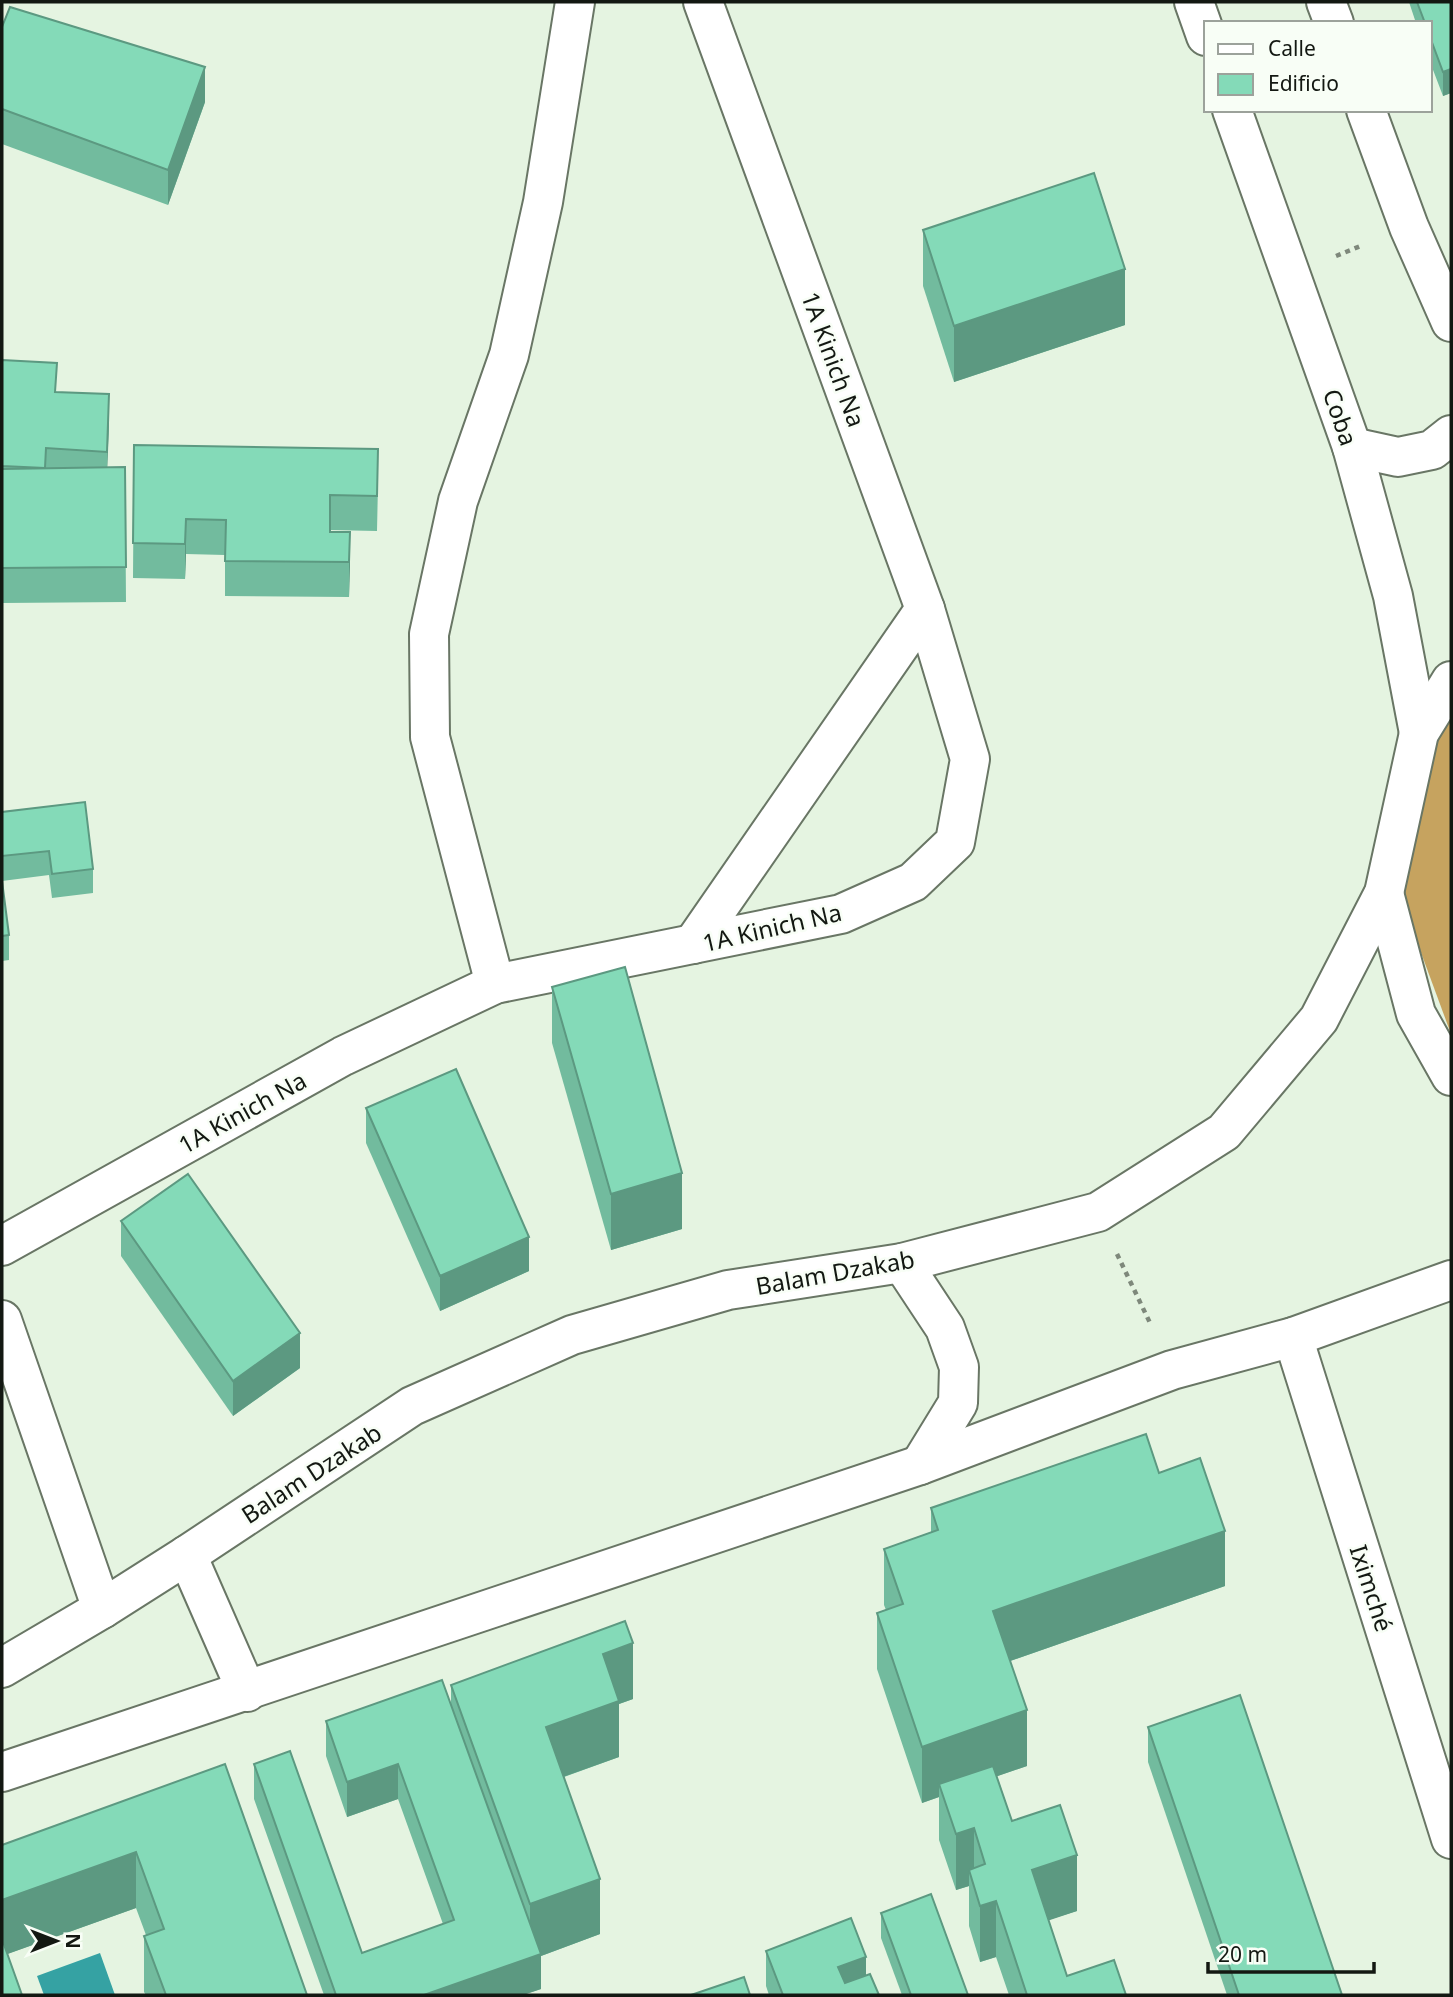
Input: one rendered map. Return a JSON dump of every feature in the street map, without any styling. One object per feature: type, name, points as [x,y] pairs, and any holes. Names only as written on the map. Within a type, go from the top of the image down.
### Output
[{"type":"street","points":[[495,984],[430,737],[429,634],[458,501],[509,355],[543,202],[575,2]]},
{"type":"street","name":"1A Kinich Na","points":[[2,1246],[343,1056],[495,984],[841,914],[913,882],[955,842],[970,759],[925,609],[703,2]]},
{"type":"street","points":[[1195,2],[1204,30]]},
{"type":"street","points":[[1326,2],[1333,21]]},
{"type":"street","name":"Coba","points":[[1233,112],[1352,447],[1393,596],[1419,733]]},
{"type":"street","points":[[1367,112],[1409,227],[1451,322]]},
{"type":"street","points":[[1352,447],[1398,457],[1432,450],[1451,435]]},
{"type":"street","points":[[694,944],[925,609]]},
{"type":"street","name":"Balam Dzakab","points":[[2,1668],[187,1555],[412,1406],[572,1335],[728,1290],[902,1263],[1098,1212],[1224,1132],[1319,1019],[1384,893],[1419,733],[1451,681]]},
{"type":"street","points":[[1384,893],[1416,1014],[1451,1076]]},
{"type":"street","points":[[902,1263],[945,1328],[959,1367],[958,1403],[920,1465]]},
{"type":"street","points":[[2,1772],[920,1465],[1172,1370],[1293,1337],[1451,1280]]},
{"type":"street","points":[[2,1320],[102,1609]]},
{"type":"street","name":"Iximché","points":[[1293,1337],[1451,1839]]},
{"type":"street","points":[[187,1555],[247,1692]]},
{"type":"path","points":[[1289,274],[1409,227]]},
{"type":"path","points":[[1098,1212],[1172,1370]]},
{"type":"shaded area","points":[[1451,711],[1451,1034],[1402,901],[1436,731]]},
{"type":"water","points":[[100,1953],[115,1995],[44,1995],[37,1976]]},
{"type":"building","points":[[1417,2],[1451,2],[1451,69],[1443,72],[1432,42],[1432,21],[1424,21]]},
{"type":"building","points":[[10,7],[205,67],[168,170],[2,109],[2,27]]},
{"type":"building","points":[[1094,173],[1125,269],[954,326],[923,230]]},
{"type":"building","points":[[2,360],[57,363],[55,392],[109,394],[107,452],[46,448],[45,468],[2,466]]},
{"type":"building","points":[[134,445],[378,449],[377,496],[330,495],[330,532],[350,532],[349,562],[225,561],[226,520],[186,519],[185,544],[133,543]]},
{"type":"building","points":[[125,467],[126,567],[2,568],[2,469]]},
{"type":"building","points":[[85,802],[93,869],[52,874],[49,851],[2,856],[2,812]]},
{"type":"building","points":[[2,881],[9,935],[2,936]]},
{"type":"building","points":[[625,967],[682,1173],[611,1194],[552,987]]},
{"type":"building","points":[[456,1069],[529,1237],[440,1276],[366,1108]]},
{"type":"building","points":[[188,1174],[300,1333],[233,1381],[121,1221]]},
{"type":"building","points":[[1146,1434],[1159,1473],[1200,1458],[1225,1531],[993,1611],[1027,1710],[922,1747],[877,1613],[903,1604],[884,1549],[938,1530],[931,1508]]},
{"type":"building","points":[[625,1621],[633,1643],[603,1654],[619,1701],[546,1727],[600,1879],[530,1904],[451,1685]]},
{"type":"building","points":[[442,1680],[541,1954],[424,1995],[336,1995],[254,1764],[290,1751],[362,1953],[454,1920],[398,1764],[347,1782],[326,1721]]},
{"type":"building","points":[[1240,1695],[1342,1995],[1239,1995],[1148,1727]]},
{"type":"building","points":[[225,1764],[307,1995],[166,1995],[144,1936],[164,1929],[136,1852],[2,1900],[2,1845]]},
{"type":"building","points":[[993,1766],[1012,1821],[1060,1805],[1077,1855],[1032,1870],[1067,1976],[1114,1960],[1126,1995],[1027,1995],[996,1901],[980,1906],[969,1870],[985,1864],[974,1828],[956,1834],[939,1784]]},
{"type":"building","points":[[931,1894],[968,1995],[911,1995],[881,1913]]},
{"type":"building","points":[[851,1918],[866,1957],[838,1967],[845,1983],[870,1974],[879,1995],[783,1995],[766,1951]]},
{"type":"building","points":[[2,1939],[22,1995],[2,1995]]},
{"type":"building","points":[[744,1977],[750,1995],[691,1995]]}]
